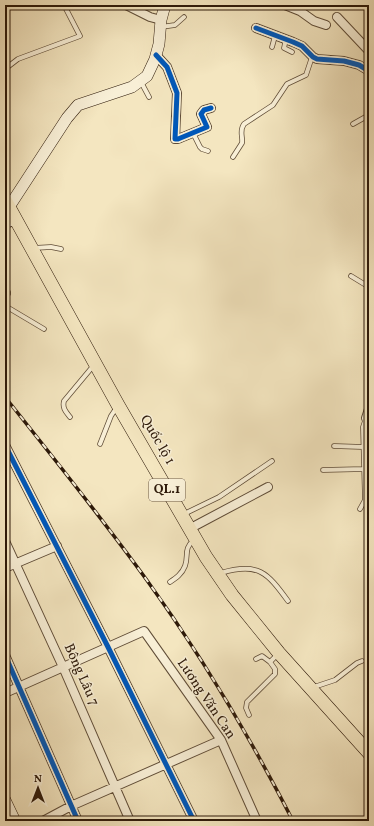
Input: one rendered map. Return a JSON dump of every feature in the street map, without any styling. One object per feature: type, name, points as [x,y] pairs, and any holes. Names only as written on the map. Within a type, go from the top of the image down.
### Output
[{"type":"highway","name":"Quốc lộ 1","points":[[7,203],[11,222],[31,248],[118,405],[192,534],[218,574],[275,658],[310,688],[369,753]]},
{"type":"main road","points":[[7,203],[67,118],[78,105],[100,96],[132,87],[147,76],[159,44],[165,5]]},
{"type":"main road","points":[[5,800],[15,821]]},
{"type":"street","points":[[126,5],[161,24]]},
{"type":"street","points":[[285,5],[300,10],[314,21],[326,25]]},
{"type":"street","points":[[336,17],[369,51]]},
{"type":"street","points":[[256,28],[302,46],[312,56],[318,59],[339,60],[352,63],[369,71]]},
{"type":"street","points":[[156,55],[167,67],[177,92],[175,139],[178,140],[207,127],[201,114],[204,110],[211,108]]},
{"type":"street","points":[[366,418],[369,409]]},
{"type":"street","points":[[5,445],[108,647],[194,821]]},
{"type":"street","points":[[192,534],[268,487]]},
{"type":"street","name":"Bông Lâu 7","points":[[5,541],[63,667],[130,821]]},
{"type":"street","points":[[5,568],[57,546]]},
{"type":"street","name":"Lương Văn Can","points":[[108,647],[144,631],[221,740],[257,821]]},
{"type":"street","points":[[5,693],[108,647]]},
{"type":"street","points":[[5,655],[78,821]]},
{"type":"street","points":[[42,821],[71,806],[221,740]]},
{"type":"lane","points":[[5,68],[18,60],[80,36],[64,5]]},
{"type":"lane","points":[[161,24],[175,25],[184,17]]},
{"type":"lane","points":[[272,47],[276,35]]},
{"type":"lane","points":[[286,39],[284,48],[292,52]]},
{"type":"lane","points":[[233,156],[242,143],[241,134],[244,124],[273,105],[287,84],[306,75],[312,56]]},
{"type":"lane","points":[[141,81],[149,97]]},
{"type":"lane","points":[[353,124],[369,115]]},
{"type":"lane","points":[[193,133],[200,147],[208,151]]},
{"type":"lane","points":[[31,248],[51,247],[61,249]]},
{"type":"lane","points":[[351,276],[369,287]]},
{"type":"lane","points":[[6,293],[6,307],[44,329]]},
{"type":"lane","points":[[70,417],[65,411],[63,405],[64,400],[95,363]]},
{"type":"lane","points":[[100,444],[111,416],[118,405]]},
{"type":"lane","points":[[360,509],[365,500],[363,427],[366,418]]},
{"type":"lane","points":[[334,446],[369,446]]},
{"type":"lane","points":[[182,516],[219,497],[272,461]]},
{"type":"lane","points":[[323,470],[364,469]]},
{"type":"lane","points":[[170,582],[177,577],[184,567],[192,534]]},
{"type":"lane","points":[[218,574],[231,570],[242,569],[253,569],[262,572],[280,589],[288,601]]},
{"type":"lane","points":[[249,715],[246,708],[247,702],[275,674],[275,658],[262,656],[256,659]]},
{"type":"lane","points":[[310,688],[335,680],[357,663],[362,661]]},
{"type":"railway","points":[[5,397],[129,556],[186,637],[260,758],[293,821]]},
{"type":"cycle path","points":[[256,28],[302,46],[317,59],[344,61],[359,65],[369,71]]},
{"type":"cycle path","points":[[156,55],[167,67],[177,93],[175,139],[207,127],[201,114],[204,110],[211,108]]},
{"type":"cycle path","points":[[5,445],[108,647],[194,821]]},
{"type":"cycle path","points":[[5,655],[78,821]]}]
